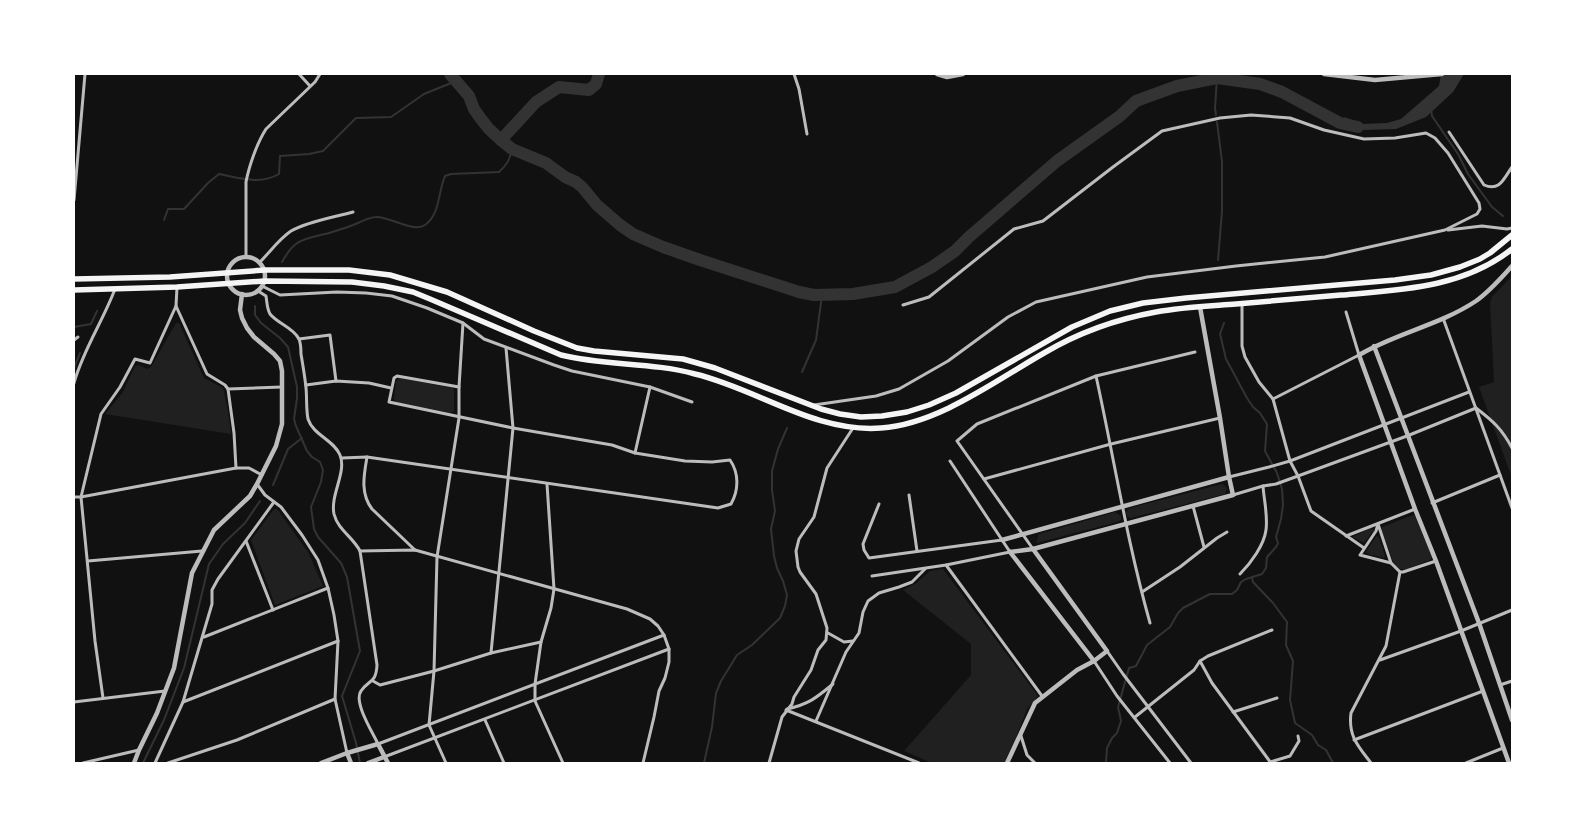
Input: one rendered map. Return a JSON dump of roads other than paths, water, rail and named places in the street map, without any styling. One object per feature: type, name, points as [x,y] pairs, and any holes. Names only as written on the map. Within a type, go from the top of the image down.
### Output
[{"type":"highway","points":[[74,279],[170,277],[265,270],[349,270],[390,275],[447,292],[577,348],[683,359],[715,368],[840,414],[861,417],[906,412],[929,405],[1090,318],[1110,311],[1143,303],[1186,298],[1395,280],[1432,275],[1480,259],[1512,235]]},
{"type":"highway","points":[[74,290],[176,287],[228,283],[352,282],[384,286],[413,292],[577,359],[661,367],[699,374],[816,420],[853,428],[882,428],[908,424],[934,415],[1046,352],[1078,336],[1114,322],[1156,312],[1200,307],[1432,286],[1462,277],[1487,266],[1512,249]]},
{"type":"street","points":[[74,200],[85,74]]},
{"type":"street","points":[[299,74],[310,86]]},
{"type":"street","points":[[246,256],[246,182],[261,137],[266,129],[320,74]]},
{"type":"street","points":[[794,74],[799,88],[807,134]]},
{"type":"street","points":[[937,74],[963,74]]},
{"type":"street","points":[[1324,74],[1375,80],[1442,74]]},
{"type":"street","points":[[903,305],[929,297],[1014,229],[1043,221],[1162,130],[1220,118],[1251,115],[1290,118],[1324,130],[1364,139],[1395,138],[1426,133],[1435,138],[1448,153],[1479,203],[1480,209],[1477,214],[1445,230]]},
{"type":"street","points":[[1449,132],[1484,185],[1495,188],[1512,167]]},
{"type":"street","points":[[260,262],[291,231],[353,212]]},
{"type":"street","points":[[813,405],[876,396],[899,389],[948,360],[1008,317],[1036,302],[1147,277],[1325,257],[1445,230],[1482,226],[1512,228]]},
{"type":"street","points":[[246,256],[255,258],[260,262],[265,270],[264,283],[258,291],[250,295],[242,294],[232,289],[228,283],[227,273],[234,260],[246,256]]},
{"type":"street","points":[[1273,400],[1374,346],[1442,318],[1474,302],[1488,292],[1512,266]]},
{"type":"street","points":[[264,283],[280,295],[337,292],[392,296],[463,323],[484,338],[506,348],[529,354],[572,371],[650,388],[692,402]]},
{"type":"street","points":[[176,287],[176,306],[207,374],[225,385],[228,390],[234,433],[236,468]]},
{"type":"street","points":[[74,383],[90,341],[110,303],[115,289]]},
{"type":"street","points":[[258,291],[266,296],[271,314],[298,339],[306,385],[308,418],[311,426],[338,449],[342,458],[334,500],[334,513],[336,521],[342,530],[353,540],[360,551],[378,665],[377,674],[361,691],[359,705],[388,763]]},
{"type":"street","points":[[134,763],[166,691],[174,668],[192,574],[214,530],[250,496],[276,446],[282,424],[282,371],[280,361],[247,328],[240,310],[242,294]]},
{"type":"street","points":[[1242,303],[1242,346],[1245,357],[1259,382],[1273,400],[1290,461],[1311,510],[1364,548]]},
{"type":"street","points":[[102,698],[80,497],[101,414],[120,387],[135,359],[150,363],[176,306]]},
{"type":"street","points":[[1200,307],[1233,495]]},
{"type":"street","points":[[1346,312],[1384,425],[1436,561],[1509,763]]},
{"type":"street","points":[[1442,318],[1512,508]]},
{"type":"street","points":[[446,763],[429,725],[434,672],[437,557],[459,418],[463,323]]},
{"type":"street","points":[[298,339],[330,335],[336,381]]},
{"type":"street","points":[[74,340],[78,337]]},
{"type":"street","points":[[1374,346],[1479,623],[1512,720]]},
{"type":"street","points":[[491,653],[513,428],[506,348]]},
{"type":"street","points":[[1192,763],[1123,674],[957,441],[977,424],[1096,376],[1195,352]]},
{"type":"street","points":[[342,458],[367,457],[718,508],[731,504],[736,494],[735,468],[730,460],[712,462],[685,461],[636,454],[612,445],[459,418],[389,402],[394,378],[397,376],[459,387]]},
{"type":"street","points":[[1096,376],[1122,506],[1150,623]]},
{"type":"street","points":[[306,385],[336,381],[391,388]]},
{"type":"street","points":[[228,390],[282,387]]},
{"type":"street","points":[[636,454],[650,388]]},
{"type":"street","points":[[879,504],[864,544],[864,550],[868,558],[1002,540],[1229,477],[1269,468],[1469,392]]},
{"type":"street","points":[[872,576],[1033,549],[1262,486],[1276,484],[1407,436],[1476,408]]},
{"type":"street","points":[[1476,408],[1496,423],[1512,448]]},
{"type":"street","points":[[984,479],[1111,444],[1220,418]]},
{"type":"street","points":[[769,763],[779,725],[811,670],[828,633],[816,594],[798,567],[796,551],[799,539],[814,516],[827,468],[853,428]]},
{"type":"street","points":[[367,457],[364,475],[364,492],[367,503],[372,510],[415,550]]},
{"type":"street","points":[[950,461],[1010,552],[1170,763]]},
{"type":"street","points":[[74,497],[236,468],[249,468],[262,475]]},
{"type":"street","points":[[1432,503],[1500,475]]},
{"type":"street","points":[[257,484],[281,508],[302,534],[318,560],[328,588],[338,642],[334,699],[351,763]]},
{"type":"street","points":[[548,484],[554,590],[541,642],[535,684],[535,701],[563,763]]},
{"type":"street","points":[[1240,574],[1247,567],[1266,532],[1262,486]]},
{"type":"street","points":[[909,495],[917,551]]},
{"type":"street","points":[[155,763],[183,702],[204,637],[212,604],[212,590],[231,559],[274,502]]},
{"type":"street","points":[[1193,506],[1204,548]]},
{"type":"street","points":[[1346,536],[1415,509]]},
{"type":"street","points":[[1378,524],[1376,531],[1360,555],[1391,563]]},
{"type":"street","points":[[1378,524],[1391,563],[1400,572]]},
{"type":"street","points":[[1142,592],[1227,532]]},
{"type":"street","points":[[246,541],[273,610]]},
{"type":"street","points":[[360,551],[415,550],[627,609],[650,619],[664,635],[669,650],[669,662],[665,678],[659,690],[643,763]]},
{"type":"street","points":[[88,562],[202,552]]},
{"type":"street","points":[[1400,572],[1436,561]]},
{"type":"street","points":[[946,565],[1042,696]]},
{"type":"street","points":[[816,721],[846,652],[859,633],[863,612],[868,601],[879,593],[912,582],[925,568]]},
{"type":"street","points":[[1370,763],[1359,750],[1354,740],[1350,722],[1351,713],[1379,660],[1388,638],[1389,623],[1400,572]]},
{"type":"street","points":[[204,637],[328,588]]},
{"type":"street","points":[[1379,660],[1461,631],[1512,610]]},
{"type":"street","points":[[1135,717],[1194,670],[1200,661],[1272,630]]},
{"type":"street","points":[[828,633],[844,642],[854,640]]},
{"type":"street","points":[[321,763],[429,725],[664,635]]},
{"type":"street","points":[[183,702],[338,642]]},
{"type":"street","points":[[372,681],[380,685],[434,672],[491,653],[541,642]]},
{"type":"street","points":[[368,763],[669,650]]},
{"type":"street","points":[[1007,763],[1021,736],[1030,710],[1035,703],[1077,670],[1107,651]]},
{"type":"street","points":[[1200,661],[1212,683],[1271,762],[1290,756],[1299,741],[1298,736]]},
{"type":"street","points":[[1500,685],[1512,681]]},
{"type":"street","points":[[786,710],[803,706],[834,683]]},
{"type":"street","points":[[74,702],[166,691]]},
{"type":"street","points":[[1354,740],[1483,691]]},
{"type":"street","points":[[1233,712],[1277,698]]},
{"type":"street","points":[[168,763],[237,740],[334,699]]},
{"type":"street","points":[[786,710],[919,763]]},
{"type":"street","points":[[485,720],[504,763]]},
{"type":"street","points":[[1021,736],[1028,755],[1035,763]]},
{"type":"street","points":[[1466,763],[1503,748]]},
{"type":"street","points":[[83,763],[139,750]]},
{"type":"waterway","points":[[450,74],[469,96],[474,109],[481,119],[501,140],[512,149],[546,163],[565,177],[576,182],[597,205],[633,234],[700,260],[799,292],[814,295],[853,294],[895,287],[932,267],[955,251],[1057,161],[1120,116],[1136,101],[1177,86],[1217,78],[1260,84],[1282,92],[1340,123],[1358,127]]},
{"type":"waterway","points":[[501,140],[536,102],[559,87],[589,90],[596,84],[599,74]]},
{"type":"waterway","points":[[1216,115],[1217,78]]},
{"type":"waterway","points":[[164,220],[168,209],[184,209],[219,174],[250,180],[272,177],[279,174],[280,156],[323,151],[356,118],[391,117],[424,94],[456,81]]},
{"type":"waterway","points":[[1431,109],[1432,116],[1458,154],[1468,174],[1492,207],[1503,216]]},
{"type":"waterway","points":[[1217,122],[1222,162],[1222,211],[1218,260]]},
{"type":"waterway","points":[[282,262],[290,250],[300,242],[369,218],[377,217],[415,227],[425,225],[430,221],[436,209],[445,176],[451,174],[499,172],[508,162],[512,149]]},
{"type":"waterway","points":[[802,372],[816,340],[822,295]]},
{"type":"waterway","points":[[255,306],[255,315],[261,323],[288,347],[297,387],[294,419],[307,451],[320,462],[323,470],[321,482],[311,507],[314,529],[318,537],[341,563],[347,577],[360,651],[342,696],[360,763]]},
{"type":"waterway","points":[[74,327],[91,324],[97,311]]},
{"type":"waterway","points":[[1106,763],[1107,748],[1117,733],[1121,721],[1118,707],[1129,668],[1136,666],[1147,645],[1170,627],[1183,608],[1210,594],[1232,594],[1237,590],[1241,582],[1262,574],[1266,568],[1267,557],[1278,543],[1276,537],[1283,505],[1282,489],[1277,473],[1265,451],[1267,424],[1247,398],[1226,359],[1220,334],[1224,323]]},
{"type":"waterway","points":[[74,368],[80,353]]},
{"type":"waterway","points":[[704,763],[712,727],[716,693],[721,681],[737,655],[752,645],[780,618],[785,606],[787,595],[774,556],[771,529],[775,511],[772,471],[778,449],[787,428]]},
{"type":"waterway","points":[[273,485],[288,449],[302,438]]},
{"type":"waterway","points":[[143,763],[164,720],[184,668],[209,564],[223,544],[245,523],[260,501]]},
{"type":"waterway","points":[[1252,578],[1253,582],[1273,603],[1287,622],[1286,645],[1293,661],[1290,700],[1295,723],[1312,735],[1318,745],[1326,750],[1333,763]]}]
